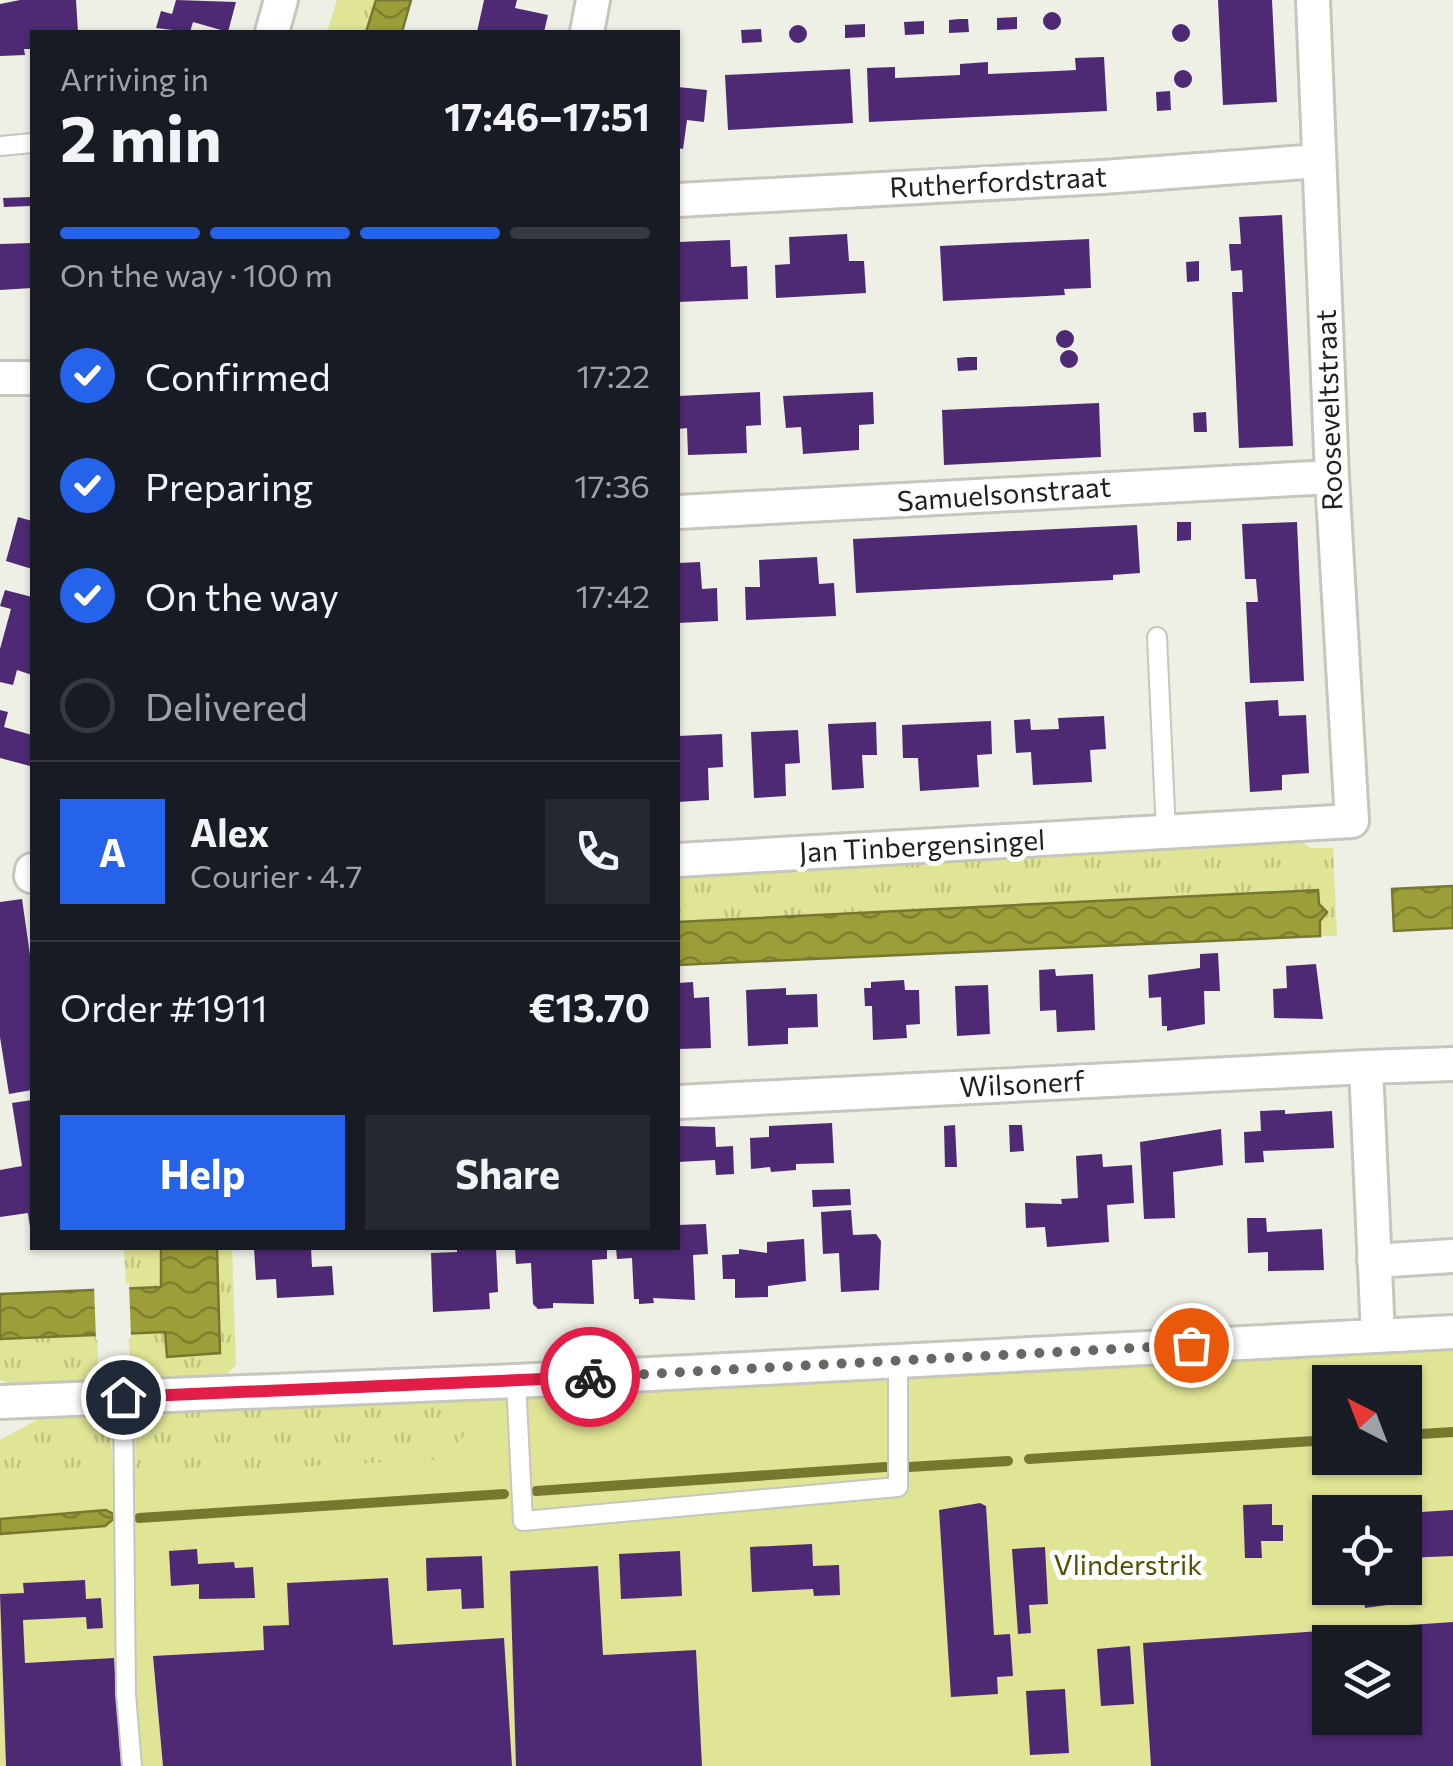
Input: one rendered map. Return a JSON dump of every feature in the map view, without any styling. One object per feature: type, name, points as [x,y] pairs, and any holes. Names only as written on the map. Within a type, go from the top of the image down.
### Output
[{"type":"street","points":[[273,30],[281,0]]},
{"type":"street","points":[[587,30],[593,0]]},
{"type":"street","name":"Rooseveltstraat","points":[[1313,0],[1332,477],[1352,821]]},
{"type":"street","name":"Rutherfordstraat","points":[[680,200],[1103,178],[1319,160]]},
{"type":"street","points":[[0,378],[30,378]]},
{"type":"street","name":"Samuelsonstraat","points":[[680,512],[1332,477]]},
{"type":"street","name":"Jan Tinbergensingel","points":[[680,860],[1352,821]]},
{"type":"street","name":"Wilsonerf","points":[[680,1102],[1453,1064]]},
{"type":"street","points":[[1366,1067],[1378,1336]]},
{"type":"street","points":[[1374,1261],[1453,1256]]},
{"type":"street","points":[[0,1402],[516,1381],[1453,1332]]},
{"type":"lane","points":[[0,146],[30,143]]},
{"type":"lane","points":[[1157,637],[1166,833]]},
{"type":"lane","points":[[516,1381],[522,1521],[898,1487],[898,1362]]},
{"type":"lane","points":[[123,1397],[126,1694],[132,1766]]},
{"type":"green space","points":[[337,0],[376,0],[367,30],[328,30]]},
{"type":"green space","points":[[1298,839],[1311,848],[1333,848],[1337,936],[1320,936],[1324,908],[1319,904],[1317,890],[680,922],[680,869]]},
{"type":"green space","points":[[124,1250],[161,1250],[161,1287],[126,1288]]},
{"type":"green space","points":[[217,1250],[232,1250],[236,1365],[218,1382],[147,1385],[132,1376],[128,1333],[166,1332],[167,1356],[220,1353]]},
{"type":"green space","points":[[97,1335],[99,1387],[18,1387],[0,1380],[0,1339]]},
{"type":"green space","name":"Vlinderstrik","points":[[1453,1349],[1453,1766],[0,1766],[0,1482],[447,1459],[494,1393]]},
{"type":"green space","points":[[495,1397],[514,1506],[131,1488],[136,1440],[141,1430],[169,1414],[214,1405]]},
{"type":"green space","points":[[51,1412],[90,1415],[109,1427],[119,1517],[0,1519],[0,1440]]},
{"type":"water","points":[[376,0],[411,0],[403,30],[367,30]]},
{"type":"water","points":[[1453,886],[1453,928],[1394,931],[1392,889]]},
{"type":"water","points":[[1318,890],[1319,904],[1327,912],[1320,921],[1320,936],[680,965],[680,922]]},
{"type":"water","points":[[161,1250],[217,1250],[220,1353],[167,1357],[165,1332],[0,1339],[0,1294],[161,1287]]},
{"type":"water","points":[[106,1510],[117,1516],[105,1526],[0,1534],[0,1519]]},
{"type":"pier","points":[[129,1283],[131,1338],[96,1340],[94,1285]]},
{"type":"building","points":[[76,0],[78,30],[30,30],[30,49],[24,49],[25,55],[0,56],[0,4]]},
{"type":"building","points":[[176,0],[236,2],[229,30],[193,22],[191,30],[156,28],[161,11],[172,14]]},
{"type":"building","points":[[484,0],[517,0],[515,8],[548,15],[544,30],[477,30]]},
{"type":"building","points":[[1218,0],[1272,0],[1277,102],[1223,105]]},
{"type":"building","points":[[1052,12],[1061,21],[1052,30],[1043,21]]},
{"type":"building","points":[[1017,17],[1017,29],[997,30],[997,18]]},
{"type":"building","points":[[968,19],[969,32],[949,33],[949,20]]},
{"type":"building","points":[[924,21],[924,34],[905,35],[904,22]]},
{"type":"building","points":[[865,24],[865,37],[845,38],[845,25]]},
{"type":"building","points":[[1181,24],[1190,33],[1181,42],[1172,33]]},
{"type":"building","points":[[798,25],[807,34],[798,43],[789,34]]},
{"type":"building","points":[[761,29],[762,42],[742,43],[741,30]]},
{"type":"building","points":[[1104,57],[1107,111],[869,122],[867,68],[895,67],[895,78],[960,75],[960,64],[988,62],[988,74],[1057,71],[1076,70],[1075,58]]},
{"type":"building","points":[[850,69],[853,123],[728,130],[725,75]]},
{"type":"building","points":[[1183,70],[1192,79],[1183,88],[1174,79]]},
{"type":"building","points":[[680,87],[707,90],[704,122],[687,120],[683,149]]},
{"type":"building","points":[[1170,91],[1171,110],[1157,111],[1156,92]]},
{"type":"building","points":[[30,197],[30,206],[4,207],[3,198]]},
{"type":"building","points":[[1282,215],[1293,446],[1239,448],[1232,292],[1243,292],[1242,270],[1231,271],[1229,244],[1241,244],[1239,217]]},
{"type":"building","points":[[847,234],[849,261],[864,261],[866,293],[776,298],[775,265],[790,264],[789,237]]},
{"type":"building","points":[[1089,239],[1091,288],[1064,289],[1065,295],[943,301],[940,246]]},
{"type":"building","points":[[730,240],[731,267],[747,266],[748,299],[680,302],[680,242]]},
{"type":"building","points":[[30,243],[30,288],[0,290],[0,244]]},
{"type":"building","points":[[1199,261],[1199,281],[1187,282],[1186,262]]},
{"type":"building","points":[[1065,330],[1074,339],[1065,348],[1056,339]]},
{"type":"building","points":[[1069,350],[1078,359],[1069,368],[1060,359]]},
{"type":"building","points":[[977,357],[977,370],[958,371],[957,358]]},
{"type":"building","points":[[760,392],[761,425],[746,426],[747,453],[688,455],[687,428],[680,429],[680,396]]},
{"type":"building","points":[[873,392],[874,424],[859,425],[859,450],[803,454],[801,427],[786,428],[783,396]]},
{"type":"building","points":[[1099,403],[1101,457],[944,465],[942,410]]},
{"type":"building","points":[[1206,412],[1207,432],[1194,432],[1193,413]]},
{"type":"building","points":[[18,517],[30,520],[30,568],[6,561]]},
{"type":"building","points":[[1177,522],[1191,522],[1191,540],[1177,541]]},
{"type":"building","points":[[1297,522],[1304,681],[1250,683],[1246,602],[1258,602],[1256,579],[1245,579],[1242,524]]},
{"type":"building","points":[[1137,525],[1140,573],[1113,575],[1113,580],[856,593],[853,539]]},
{"type":"building","points":[[817,557],[819,584],[834,583],[836,616],[746,620],[745,587],[760,587],[759,560]]},
{"type":"building","points":[[700,562],[702,589],[717,588],[718,621],[680,623],[680,563]]},
{"type":"building","points":[[5,590],[30,596],[30,674],[17,670],[13,685],[0,682],[0,649],[11,609],[0,606]]},
{"type":"building","points":[[1278,700],[1279,716],[1306,715],[1309,773],[1282,775],[1282,790],[1250,792],[1245,702]]},
{"type":"building","points":[[0,710],[8,712],[4,727],[30,734],[30,766],[0,758]]},
{"type":"building","points":[[1104,716],[1106,749],[1090,750],[1092,782],[1033,785],[1031,752],[1016,753],[1014,720],[1030,719],[1031,730],[1059,729],[1058,718]]},
{"type":"building","points":[[991,721],[992,754],[977,755],[979,787],[920,791],[918,758],[903,758],[902,725]]},
{"type":"building","points":[[876,722],[877,755],[862,755],[864,788],[832,790],[828,724]]},
{"type":"building","points":[[798,730],[800,763],[785,764],[786,796],[754,798],[751,732]]},
{"type":"building","points":[[722,734],[723,767],[708,768],[709,800],[680,802],[680,736]]},
{"type":"building","points":[[22,899],[30,955],[30,1090],[9,1094],[0,1037],[0,902]]},
{"type":"building","points":[[1218,953],[1220,991],[1204,991],[1205,1024],[1167,1031],[1167,1026],[1162,1026],[1161,997],[1149,998],[1148,975],[1200,968],[1200,954]]},
{"type":"building","points":[[1316,964],[1323,1019],[1274,1018],[1273,989],[1287,988],[1286,966]]},
{"type":"building","points":[[1055,969],[1056,976],[1093,974],[1095,1030],[1057,1032],[1056,1010],[1040,1011],[1039,970]]},
{"type":"building","points":[[904,980],[905,990],[919,990],[920,1024],[906,1025],[907,1038],[873,1040],[872,1006],[865,1006],[864,988],[871,988],[871,982]]},
{"type":"building","points":[[693,982],[694,998],[709,997],[711,1048],[680,1049],[680,983]]},
{"type":"building","points":[[988,985],[990,1034],[957,1036],[955,986]]},
{"type":"building","points":[[786,988],[786,995],[817,994],[818,1027],[788,1028],[788,1044],[748,1046],[746,990]]},
{"type":"building","points":[[30,1100],[30,1227],[28,1213],[0,1217],[0,1170],[22,1166],[12,1103]]},
{"type":"building","points":[[1285,1110],[1285,1114],[1332,1111],[1334,1148],[1263,1151],[1264,1162],[1245,1163],[1244,1132],[1261,1131],[1260,1111]]},
{"type":"building","points":[[832,1123],[834,1163],[796,1164],[796,1170],[771,1172],[770,1167],[751,1169],[750,1138],[769,1137],[769,1126]]},
{"type":"building","points":[[955,1125],[957,1167],[945,1167],[944,1126]]},
{"type":"building","points":[[1009,1125],[1022,1125],[1024,1151],[1010,1152]]},
{"type":"building","points":[[680,1126],[715,1127],[716,1147],[733,1146],[734,1174],[716,1175],[715,1160],[680,1162]]},
{"type":"building","points":[[1221,1129],[1223,1165],[1173,1172],[1175,1218],[1144,1219],[1140,1142]]},
{"type":"building","points":[[1102,1154],[1103,1167],[1132,1165],[1134,1203],[1107,1205],[1109,1242],[1047,1247],[1045,1227],[1026,1228],[1025,1203],[1062,1204],[1061,1199],[1078,1198],[1076,1156]]},
{"type":"building","points":[[850,1189],[851,1205],[813,1207],[812,1190]]},
{"type":"building","points":[[851,1210],[853,1235],[876,1234],[881,1241],[879,1290],[841,1292],[839,1253],[823,1254],[821,1212]]},
{"type":"building","points":[[1247,1218],[1266,1218],[1267,1232],[1322,1229],[1324,1270],[1268,1271],[1268,1252],[1248,1253]]},
{"type":"building","points":[[706,1224],[708,1254],[693,1255],[695,1300],[653,1298],[654,1303],[639,1304],[639,1299],[634,1299],[632,1258],[617,1259],[616,1250],[680,1250],[680,1225]]},
{"type":"building","points":[[804,1239],[806,1281],[768,1286],[768,1297],[735,1298],[735,1279],[723,1279],[722,1255],[739,1254],[739,1249],[767,1253],[767,1242]]},
{"type":"building","points":[[254,1250],[311,1250],[312,1267],[332,1266],[334,1295],[277,1298],[276,1279],[256,1280]]},
{"type":"building","points":[[496,1250],[498,1292],[489,1293],[490,1309],[433,1312],[431,1253]]},
{"type":"building","points":[[515,1250],[607,1250],[607,1259],[592,1260],[594,1304],[553,1303],[553,1308],[538,1309],[533,1304],[531,1263],[516,1264]]},
{"type":"building","points":[[980,1503],[986,1506],[994,1635],[1010,1634],[1013,1676],[997,1677],[998,1694],[951,1697],[939,1510]]},
{"type":"building","points":[[1272,1504],[1272,1525],[1283,1525],[1283,1541],[1261,1541],[1262,1558],[1245,1558],[1243,1505]]},
{"type":"building","points":[[1453,1510],[1453,1556],[1422,1557],[1422,1512]]},
{"type":"building","points":[[812,1544],[813,1566],[839,1565],[840,1595],[814,1596],[813,1589],[752,1592],[750,1547]]},
{"type":"building","points":[[1045,1547],[1048,1604],[1029,1605],[1031,1633],[1018,1634],[1012,1549]]},
{"type":"building","points":[[197,1549],[198,1564],[234,1562],[235,1568],[253,1567],[255,1598],[199,1599],[199,1584],[171,1586],[169,1551]]},
{"type":"building","points":[[680,1551],[682,1596],[621,1599],[619,1554]]},
{"type":"building","points":[[482,1556],[484,1608],[462,1609],[461,1589],[427,1591],[426,1558]]},
{"type":"building","points":[[598,1566],[603,1655],[696,1650],[702,1766],[516,1766],[510,1571]]},
{"type":"building","points":[[388,1578],[393,1645],[504,1638],[512,1766],[163,1766],[153,1656],[264,1650],[263,1626],[289,1625],[287,1583]]},
{"type":"building","points":[[85,1580],[86,1599],[101,1598],[103,1628],[87,1629],[86,1617],[23,1620],[25,1663],[114,1658],[121,1766],[6,1766],[0,1594],[24,1593],[23,1583]]},
{"type":"building","points":[[1453,1622],[1453,1766],[1151,1766],[1143,1643],[1312,1632],[1312,1735],[1422,1735],[1422,1625],[1409,1625]]},
{"type":"building","points":[[1130,1646],[1134,1704],[1101,1706],[1097,1649]]},
{"type":"building","points":[[1065,1689],[1069,1753],[1030,1755],[1026,1691]]},
{"type":"waterway","points":[[1422,1434],[1453,1432]]},
{"type":"waterway","points":[[1029,1459],[1312,1441]]},
{"type":"waterway","points":[[909,1467],[1008,1461]]},
{"type":"waterway","points":[[536,1491],[886,1467]]},
{"type":"waterway","points":[[139,1518],[504,1494]]},
{"type":"way so far","points":[[590,1377],[1191,1345]]},
{"type":"route","points":[[123,1397],[590,1377]]}]
